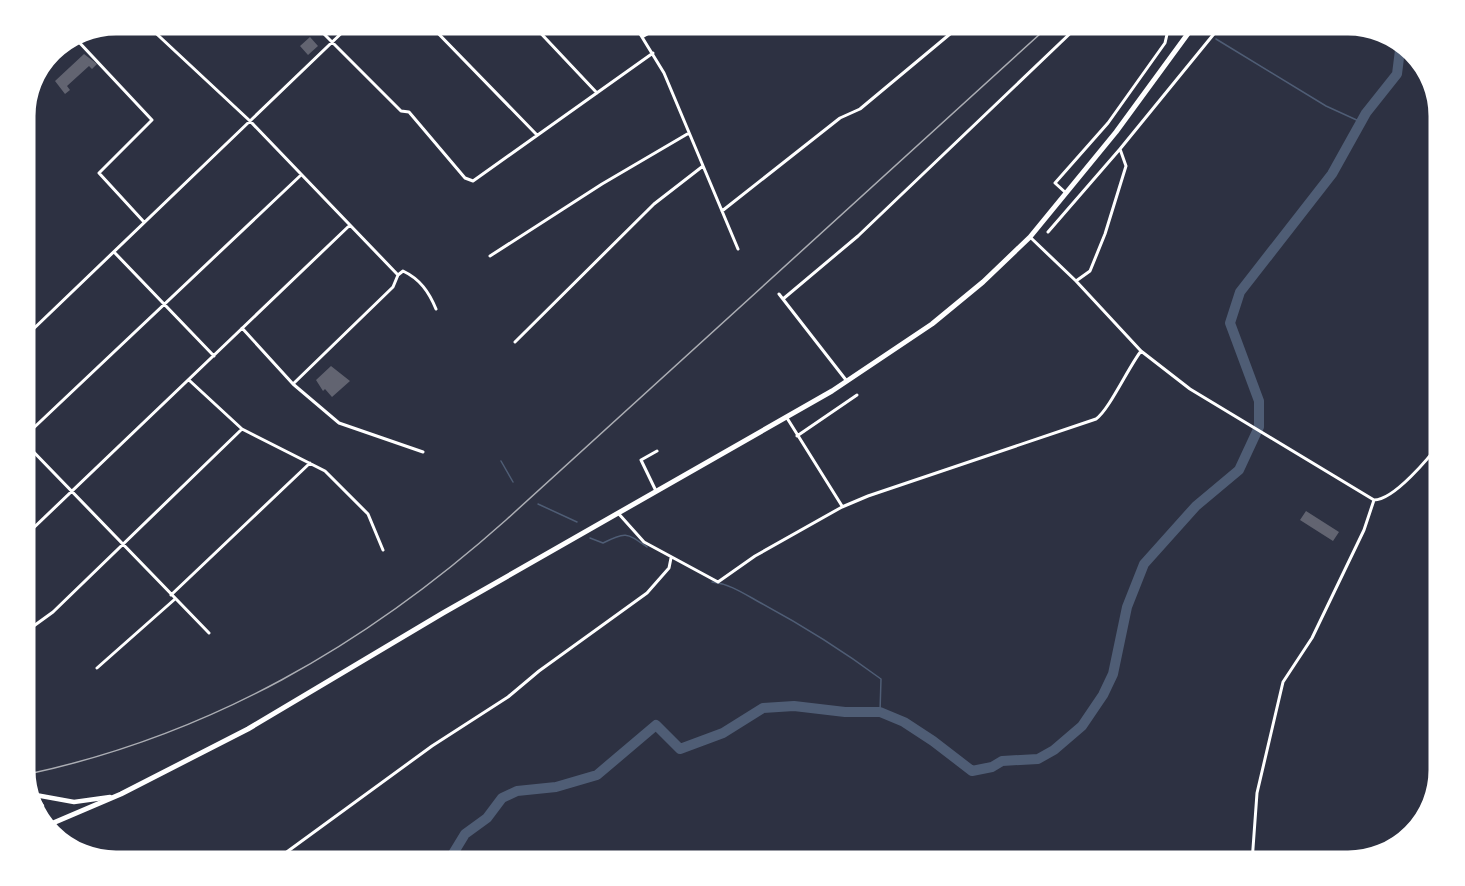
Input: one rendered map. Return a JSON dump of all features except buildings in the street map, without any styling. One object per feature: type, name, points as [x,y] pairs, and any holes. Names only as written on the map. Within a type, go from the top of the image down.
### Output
[{"type":"main road","points":[[54,823],[122,795],[248,729],[847,382],[932,324],[983,282],[1030,237],[1116,132],[1189,34]]},
{"type":"main road","points":[[39,796],[81,802],[122,795]]},
{"type":"street","points":[[157,34],[250,121],[398,275]]},
{"type":"street","points":[[324,34],[401,111],[409,112],[465,178],[477,180],[653,53]]},
{"type":"street","points":[[35,327],[340,34]]},
{"type":"street","points":[[439,34],[537,135]]},
{"type":"street","points":[[541,34],[597,93]]},
{"type":"street","points":[[646,34],[642,36],[653,53],[738,249]]},
{"type":"street","points":[[722,211],[840,118],[860,109],[950,34]]},
{"type":"street","points":[[783,299],[858,236],[1070,34]]},
{"type":"street","points":[[1066,193],[1056,183],[1108,123],[1165,43],[1167,34]]},
{"type":"street","points":[[1048,232],[1120,149],[1214,34]]},
{"type":"street","points":[[80,43],[152,120],[99,173],[144,222]]},
{"type":"street","points":[[490,255],[602,184],[689,133]]},
{"type":"street","points":[[1076,281],[1090,271],[1105,234],[1126,166],[1120,149]]},
{"type":"street","points":[[515,342],[654,204],[703,166]]},
{"type":"street","points":[[35,427],[301,175]]},
{"type":"street","points":[[35,526],[190,381],[350,225]]},
{"type":"street","points":[[1030,237],[1076,281],[1141,351],[1190,389],[1374,500],[1389,495],[1418,469],[1430,454]]},
{"type":"street","points":[[114,252],[214,356]]},
{"type":"street","points":[[292,384],[393,287],[398,275],[403,271],[412,275],[430,294],[436,309]]},
{"type":"street","points":[[779,294],[847,382]]},
{"type":"street","points":[[242,328],[292,384],[339,423],[423,452]]},
{"type":"street","points":[[618,513],[644,542],[718,582],[755,556],[842,507],[901,483],[1096,419],[1108,407],[1110,399],[1141,351]]},
{"type":"street","points":[[190,381],[242,429],[325,471],[368,514],[383,550]]},
{"type":"street","points":[[797,436],[857,395]]},
{"type":"street","points":[[786,416],[842,507]]},
{"type":"street","points":[[35,625],[53,612],[242,429]]},
{"type":"street","points":[[656,491],[641,460],[657,451]]},
{"type":"street","points":[[35,454],[209,633]]},
{"type":"street","points":[[171,595],[310,463]]},
{"type":"street","points":[[1253,852],[1257,793],[1283,682],[1312,638],[1364,530],[1374,500]]},
{"type":"street","points":[[287,852],[432,747],[508,697],[539,671],[646,593],[669,568],[671,558]]},
{"type":"street","points":[[97,668],[175,599]]},
{"type":"waterway","points":[[1216,39],[1326,106],[1361,122]]},
{"type":"waterway","points":[[454,852],[465,834],[487,818],[502,798],[517,791],[556,787],[597,775],[656,725],[680,749],[723,733],[763,708],[794,706],[845,712],[880,712],[904,722],[972,771],[992,767],[1002,761],[1038,759],[1054,750],[1082,726],[1103,695],[1113,674],[1127,607],[1144,564],[1196,506],[1239,470],[1259,427],[1259,401],[1230,323],[1240,292],[1332,174],[1366,113],[1397,74],[1400,52]]},
{"type":"waterway","points":[[501,461],[513,482]]},
{"type":"waterway","points":[[538,504],[577,522]]},
{"type":"waterway","points":[[590,538],[603,543],[626,535],[647,547]]},
{"type":"waterway","points":[[712,582],[736,589],[791,620],[837,648],[881,679],[880,712]]},
{"type":"railway","points":[[35,772],[92,758],[158,736],[221,710],[282,680],[341,645],[398,607],[506,520],[1040,34]]}]
